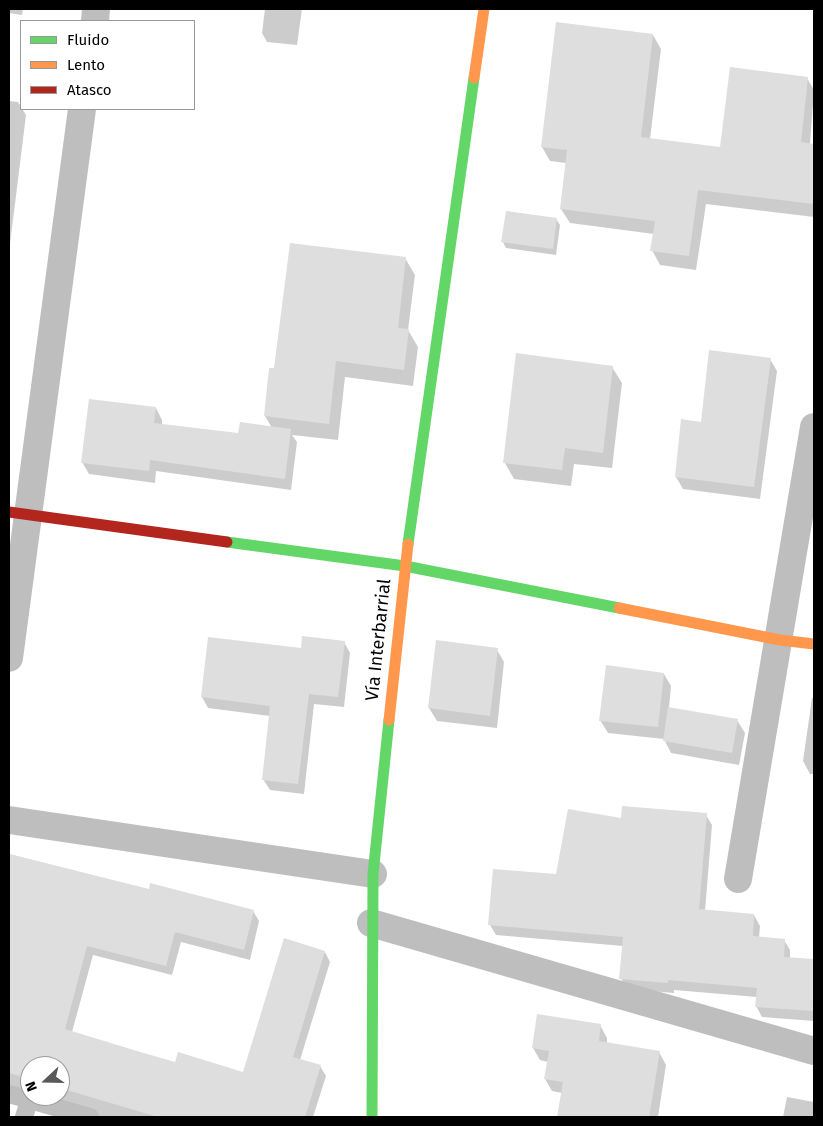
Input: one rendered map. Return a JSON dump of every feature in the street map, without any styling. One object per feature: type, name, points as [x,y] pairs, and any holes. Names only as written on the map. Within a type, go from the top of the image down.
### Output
[{"type":"street","points":[[484,9],[405,566],[780,640],[814,644]]},
{"type":"street","points":[[9,658],[18,514],[82,110]]},
{"type":"street","points":[[738,879],[780,640],[814,427]]},
{"type":"street","name":"Vía Interbarrial","points":[[18,514],[405,566],[372,874],[372,1117]]},
{"type":"street","points":[[9,820],[372,874]]},
{"type":"street","points":[[371,923],[814,1051]]},
{"type":"lane","points":[[9,1094],[27,1109],[90,1117]]},
{"type":"building","points":[[556,22],[653,34],[641,137],[720,147],[730,67],[808,77],[801,142],[814,144],[814,204],[698,190],[689,256],[650,251],[655,221],[560,209],[567,150],[541,147]]},
{"type":"building","points":[[506,211],[557,218],[553,249],[501,242]]},
{"type":"building","points":[[290,243],[406,257],[398,328],[409,329],[404,370],[336,361],[329,424],[264,416],[269,368],[274,368]]},
{"type":"building","points":[[709,350],[771,358],[754,487],[675,477],[681,419],[701,422]]},
{"type":"building","points":[[516,353],[613,366],[603,453],[565,448],[562,470],[503,463]]},
{"type":"building","points":[[89,399],[156,407],[154,423],[238,433],[240,422],[291,429],[285,479],[150,460],[149,471],[81,463]]},
{"type":"building","points":[[302,636],[345,641],[338,697],[309,694],[298,784],[262,780],[270,706],[201,697],[208,637],[301,648]]},
{"type":"building","points":[[436,640],[498,648],[490,716],[428,708]]},
{"type":"building","points":[[606,665],[664,673],[658,727],[599,721]]},
{"type":"building","points":[[668,707],[738,719],[732,753],[663,741]]},
{"type":"building","points":[[622,806],[707,813],[699,909],[754,914],[753,936],[785,939],[784,957],[814,959],[814,1011],[755,1007],[757,988],[668,980],[668,983],[619,979],[623,937],[488,925],[493,869],[556,874],[568,809],[621,818]]},
{"type":"building","points":[[9,854],[149,889],[150,883],[254,910],[244,950],[175,932],[166,966],[87,946],[65,1029],[175,1062],[178,1052],[243,1072],[284,938],[325,951],[293,1057],[321,1065],[305,1117],[158,1117],[70,1091],[70,1056],[20,1056],[20,1076],[9,1073]]},
{"type":"building","points":[[537,1014],[601,1024],[599,1041],[660,1051],[649,1117],[557,1117],[563,1082],[544,1079],[549,1051],[532,1048]]},
{"type":"traffic: fast","points":[[408,544],[474,78]]},
{"type":"traffic: fast","points":[[227,542],[405,566],[619,608]]},
{"type":"traffic: fast","points":[[372,1117],[373,874],[389,720]]},
{"type":"traffic: slow","points":[[474,78],[484,9]]},
{"type":"traffic: slow","points":[[389,720],[408,544]]},
{"type":"traffic: slow","points":[[619,608],[780,640],[814,644]]},
{"type":"traffic: jam","points":[[9,512],[227,542]]}]
